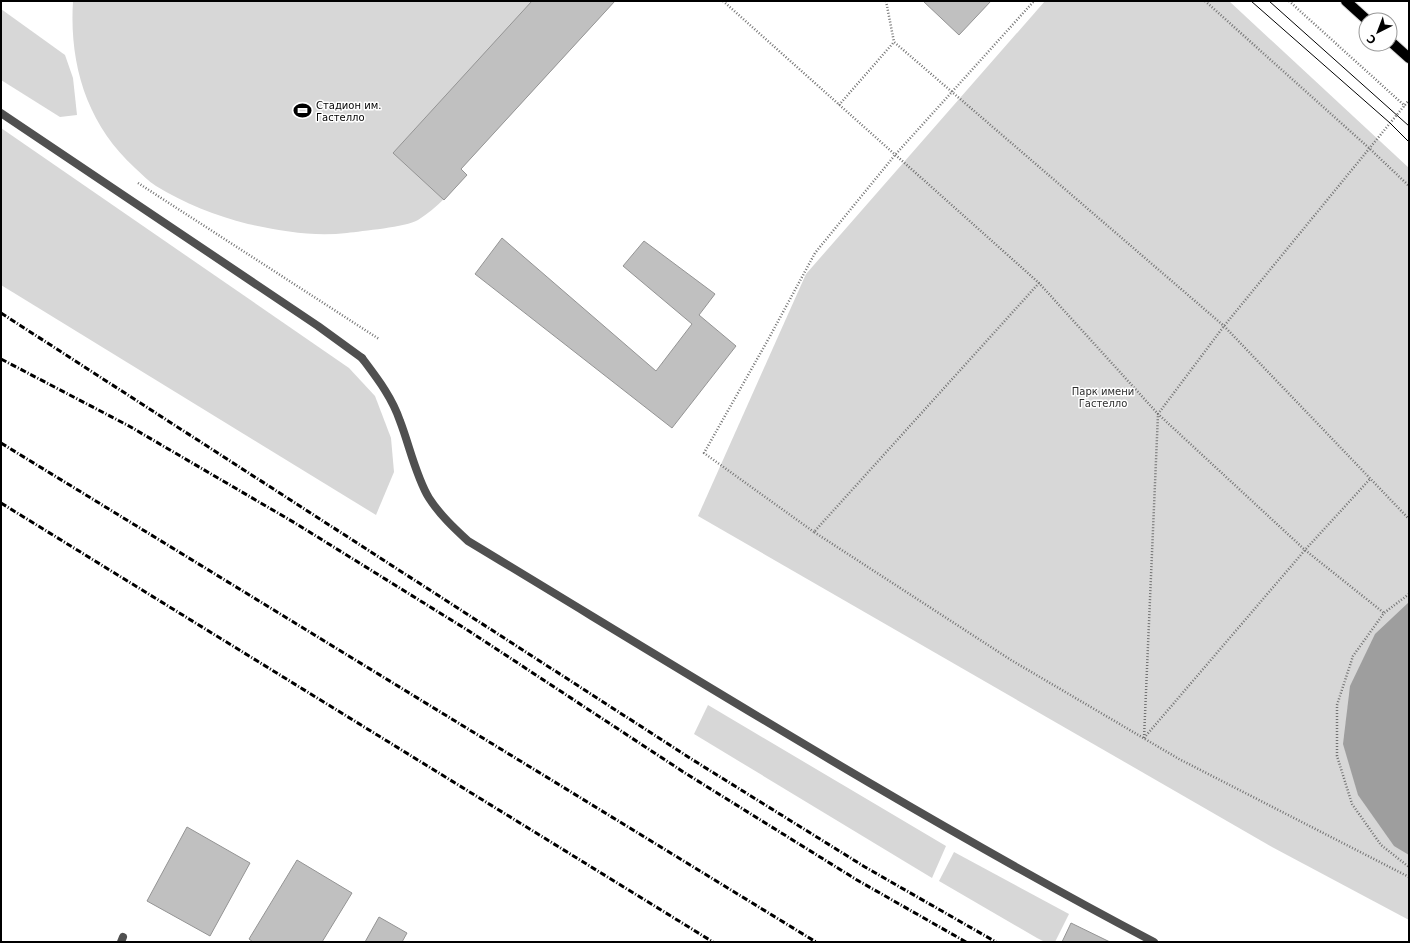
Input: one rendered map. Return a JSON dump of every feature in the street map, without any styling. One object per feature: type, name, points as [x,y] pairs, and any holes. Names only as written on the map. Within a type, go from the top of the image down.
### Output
[{"type":"main road","points":[[1346,1],[1358,12]]},
{"type":"main road","points":[[1398,48],[1409,58]]},
{"type":"street","points":[[1,113],[318,326],[362,358],[382,384],[400,419],[412,455],[429,497],[445,519],[468,541],[904,803],[1076,901],[1154,942]]},
{"type":"path","points":[[723,1],[1039,283],[1158,414],[1305,550],[1384,613]]},
{"type":"path","points":[[886,1],[894,42],[1224,326],[1409,519]]},
{"type":"path","points":[[1034,1],[895,155],[815,253],[770,338],[704,453],[814,532],[1011,660],[1179,759],[1409,877]]},
{"type":"path","points":[[1205,1],[1369,148],[1409,186]]},
{"type":"path","points":[[1289,1],[1405,106]]},
{"type":"path","points":[[839,105],[894,42]]},
{"type":"path","points":[[1144,738],[1158,414],[1224,326],[1409,100]]},
{"type":"path","points":[[134,180],[379,339]]},
{"type":"path","points":[[814,532],[1039,283]]},
{"type":"path","points":[[1144,738],[1305,550],[1370,479]]},
{"type":"path","points":[[1409,594],[1384,613],[1353,656],[1337,705],[1337,756],[1352,804],[1381,846],[1409,867]]},
{"type":"green space","name":"Стадион им. Гастелло","points":[[73,1],[615,1],[461,169],[467,175],[432,210],[418,220],[404,225],[347,233],[309,234],[260,227],[212,213],[178,198],[156,186],[135,168],[118,151],[104,132],[93,113],[84,92],[74,48]]},
{"type":"green space","name":"Парк имени Гастелло","points":[[1045,1],[1229,1],[1409,168],[1409,920],[1272,847],[698,516],[806,274]]},
{"type":"green space","points":[[1,9],[65,55],[73,78],[77,115],[60,117],[1,80]]},
{"type":"green space","points":[[1,128],[349,368],[375,396],[391,438],[394,472],[376,515],[1,285]]},
{"type":"green space","points":[[708,705],[946,846],[932,878],[694,734]]},
{"type":"green space","points":[[954,852],[1069,914],[1055,942],[1045,942],[1037,938],[939,881]]},
{"type":"shaded area","points":[[1409,602],[1409,855],[1394,846],[1358,795],[1343,744],[1350,686],[1375,634]]},
{"type":"building","points":[[532,1],[615,1],[461,169],[467,175],[444,200],[393,153]]},
{"type":"building","points":[[923,1],[991,1],[959,35]]},
{"type":"building","points":[[502,238],[656,371],[692,324],[623,266],[644,241],[715,294],[699,315],[736,346],[672,428],[475,274]]},
{"type":"building","points":[[187,827],[250,863],[210,936],[147,901]]},
{"type":"building","points":[[297,860],[352,893],[322,942],[253,942],[249,939]]},
{"type":"building","points":[[379,917],[407,933],[402,942],[365,942]]},
{"type":"building","points":[[1071,923],[1110,942],[1062,942]]},
{"type":"tram line","points":[[1251,1],[1390,123],[1409,142]]},
{"type":"tram line","points":[[1269,1],[1409,126]]},
{"type":"railway","points":[[1,313],[693,760],[865,867],[996,942]]},
{"type":"railway","points":[[1,359],[129,426],[295,523],[469,631],[685,773],[857,880],[966,942]]},
{"type":"railway","points":[[1,443],[816,942]]},
{"type":"railway","points":[[1,503],[713,942]]},
{"type":"place","name":"Стадион им. Гастелло","points":[[303,111]]}]
